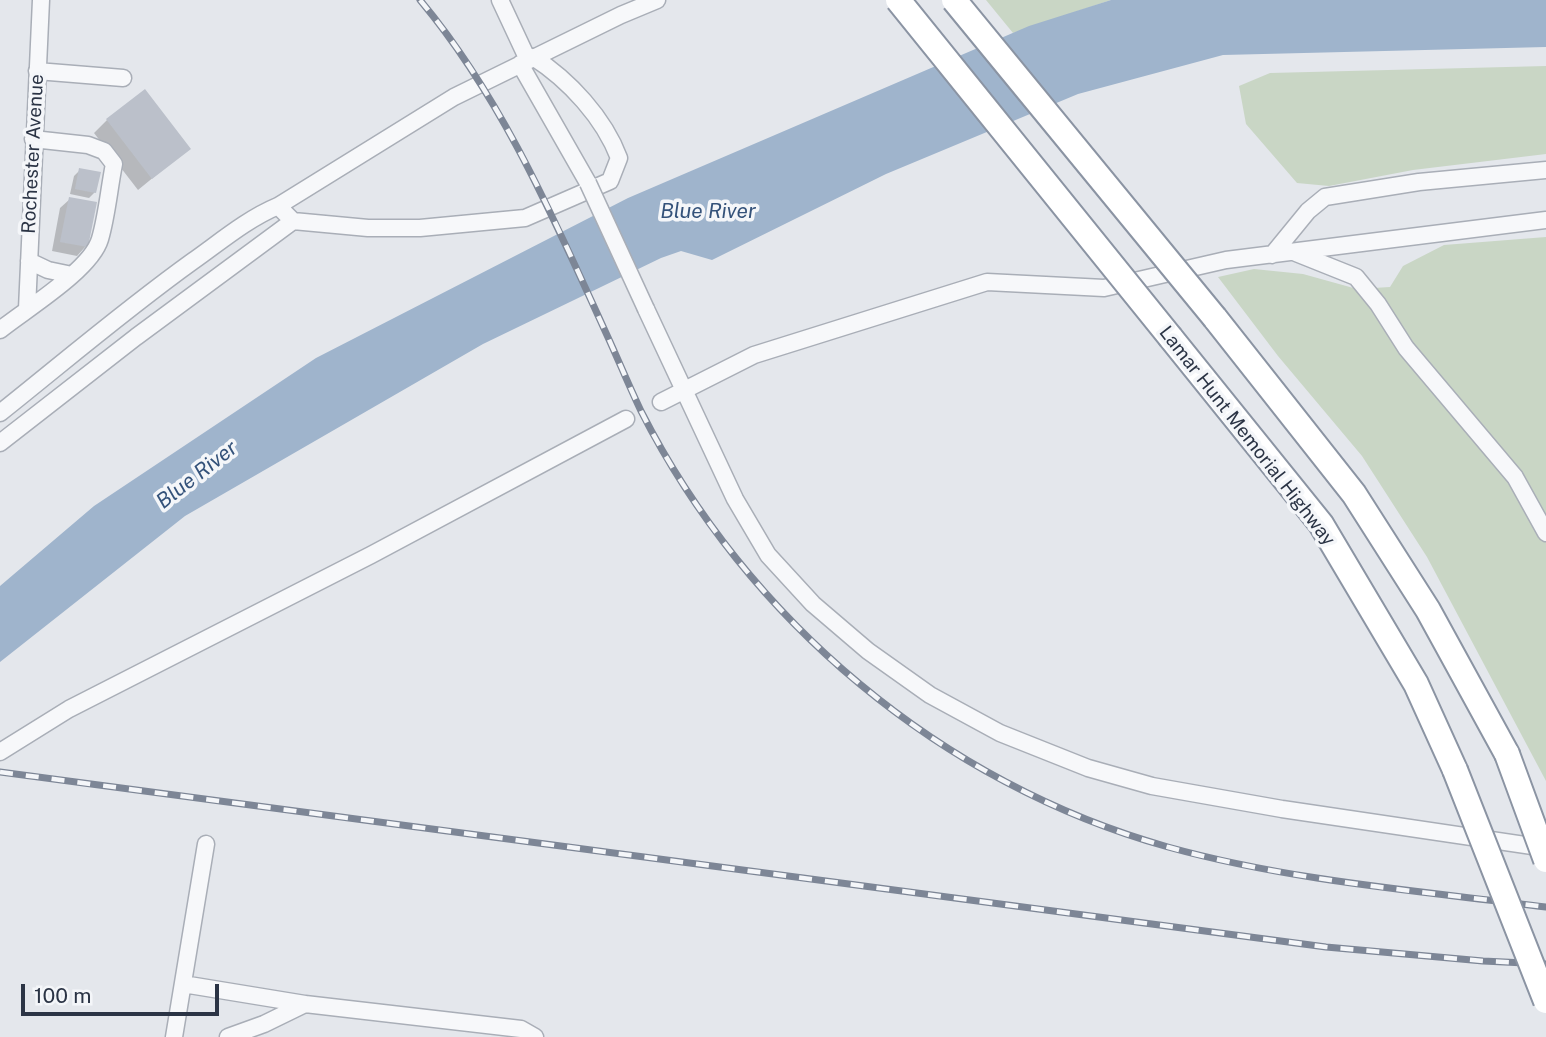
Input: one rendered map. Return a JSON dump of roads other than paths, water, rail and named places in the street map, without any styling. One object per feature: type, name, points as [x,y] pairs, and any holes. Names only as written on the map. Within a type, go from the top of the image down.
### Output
[{"type":"highway","name":"Lamar Hunt Memorial Highway","points":[[898,0],[1321,524],[1416,684],[1455,771],[1546,1001]]},
{"type":"highway","points":[[954,0],[1215,318],[1354,494],[1428,610],[1507,754],[1546,860]]},
{"type":"street","name":"Rochester Avenue","points":[[27,309],[41,0]]},
{"type":"street","points":[[500,0],[735,499],[768,555],[813,604],[868,651],[930,695],[1000,733],[1088,768],[1152,786],[1282,809],[1546,848]]},
{"type":"street","points":[[0,413],[147,294],[264,212],[278,206],[454,97],[657,0]]},
{"type":"street","points":[[278,206],[293,221],[368,228],[420,228],[525,218],[610,181],[619,158],[611,137],[578,96],[550,68],[527,60]]},
{"type":"street","points":[[37,71],[123,78]]},
{"type":"street","points":[[0,330],[91,258],[100,241],[114,164],[104,151],[88,145],[33,139]]},
{"type":"street","points":[[1272,255],[1308,211],[1325,197],[1419,182],[1546,170]]},
{"type":"street","points":[[661,402],[754,355],[987,282],[1104,288],[1226,260],[1546,220]]},
{"type":"street","points":[[0,443],[136,337],[293,221]]},
{"type":"street","points":[[1294,252],[1356,277],[1378,304],[1406,348],[1515,477],[1546,533]]},
{"type":"street","points":[[29,261],[48,270],[72,275]]},
{"type":"street","points":[[0,752],[69,709],[371,555],[626,419]]},
{"type":"street","points":[[174,1037],[206,844]]},
{"type":"street","points":[[183,984],[305,1004],[521,1030],[535,1037]]},
{"type":"street","points":[[228,1037],[264,1024],[305,1004]]},
{"type":"water","name":"Blue River","points":[[1111,0],[1546,0],[1546,47],[1223,55],[1078,94],[886,174],[712,260],[681,251],[661,258],[483,344],[185,516],[0,662],[0,586],[94,506],[316,358],[628,198],[1029,26]]},
{"type":"railway","points":[[420,0],[476,77],[524,160],[641,411],[685,487],[736,558],[795,624],[860,684],[930,736],[1005,782],[1085,819],[1168,847],[1308,877],[1546,907]]},
{"type":"railway","points":[[0,772],[1326,947],[1546,964]]}]
